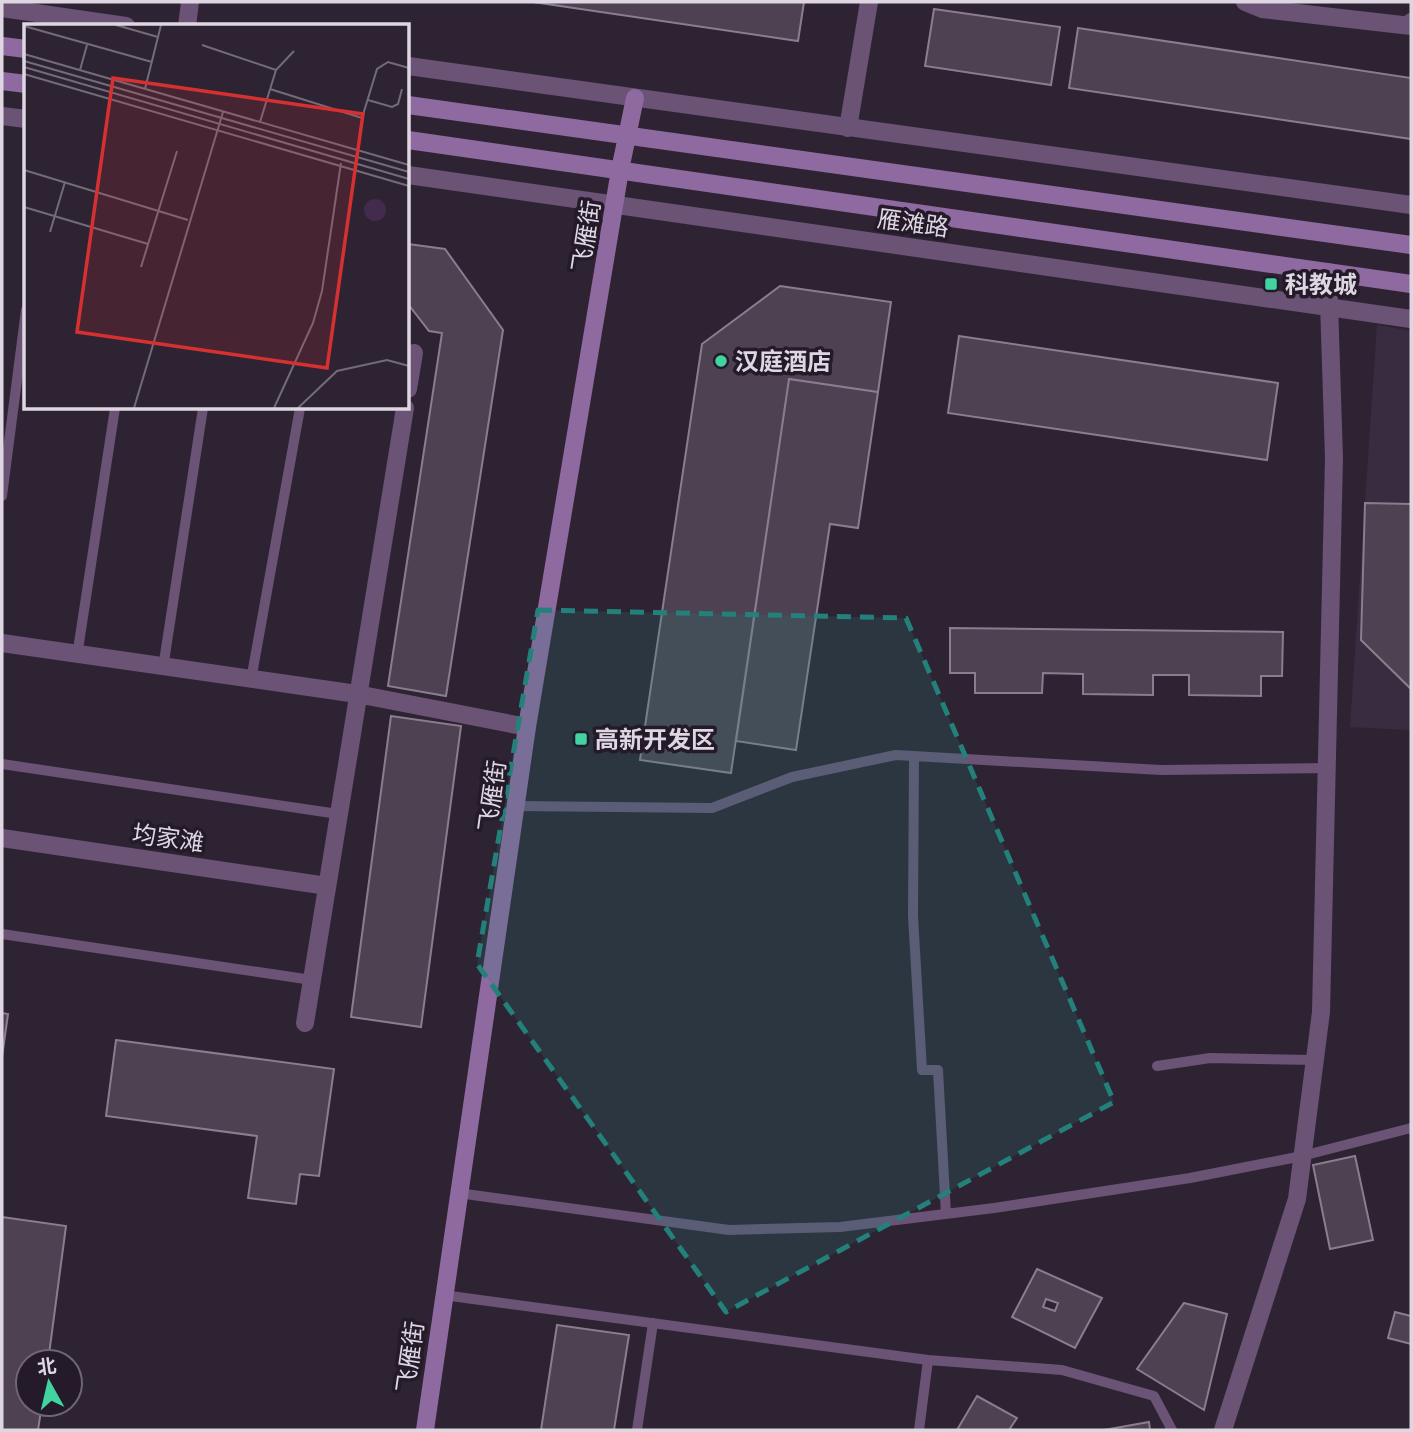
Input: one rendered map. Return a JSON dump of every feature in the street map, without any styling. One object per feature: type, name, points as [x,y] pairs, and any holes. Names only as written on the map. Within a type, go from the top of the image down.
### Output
[{"type":"main road","points":[[2,46],[24,49]]},
{"type":"main road","points":[[2,81],[24,84]]},
{"type":"main road","name":"飞雁街","points":[[425,1430],[527,727],[620,170],[635,98]]},
{"type":"main road","name":"雁滩路","points":[[410,105],[1411,245]]},
{"type":"main road","name":"雁滩路","points":[[410,140],[1411,284]]},
{"type":"street","points":[[187,24],[190,2]]},
{"type":"street","points":[[848,128],[869,2]]},
{"type":"street","points":[[1245,2],[1262,9],[1410,26],[1411,22]]},
{"type":"street","points":[[2,8],[113,24]]},
{"type":"street","points":[[410,66],[1411,205]]},
{"type":"street","points":[[2,116],[24,119]]},
{"type":"street","name":"雁滩路","points":[[410,175],[1411,319]]},
{"type":"street","points":[[1223,1430],[1297,1199],[1321,1012],[1329,768],[1334,458],[1328,272]]},
{"type":"street","points":[[305,1023],[405,410]]},
{"type":"street","points":[[2,643],[77,656],[357,694],[527,727]]},
{"type":"street","name":"均家滩","points":[[2,838],[327,886]]},
{"type":"lane","points":[[2,496],[24,326]]},
{"type":"lane","points":[[77,656],[115,410]]},
{"type":"lane","points":[[163,668],[203,410]]},
{"type":"lane","points":[[251,680],[300,410]]},
{"type":"lane","points":[[515,806],[712,808],[792,777],[896,755],[1161,770],[1329,768]]},
{"type":"lane","points":[[914,757],[913,916],[922,1070],[939,1070],[946,1214]]},
{"type":"lane","points":[[2,764],[338,814]]},
{"type":"lane","points":[[2,934],[312,980]]},
{"type":"lane","points":[[1157,1066],[1210,1058],[1315,1060]]},
{"type":"lane","points":[[458,1193],[729,1230],[840,1227],[1189,1178],[1302,1156],[1411,1128]]},
{"type":"lane","points":[[443,1295],[928,1360],[1062,1370],[1154,1396],[1172,1430]]},
{"type":"lane","points":[[637,1430],[653,1323]]},
{"type":"lane","points":[[919,1430],[928,1360]]},
{"type":"highlighted area","points":[[538,610],[906,618],[1114,1102],[726,1312],[477,964]]},
{"type":"shaded area","points":[[1377,325],[1411,331],[1411,730],[1350,727]]},
{"type":"building","points":[[533,2],[804,2],[798,41]]},
{"type":"building","points":[[934,9],[1060,27],[1051,85],[925,66]]},
{"type":"building","points":[[1078,28],[1411,78],[1411,139],[1069,88]]},
{"type":"building","points":[[410,244],[445,249],[503,330],[446,696],[388,686],[442,333],[429,331],[410,307]]},
{"type":"building","points":[[780,286],[891,302],[878,392],[789,379],[731,773],[640,760],[702,344]]},
{"type":"building","points":[[959,336],[1278,383],[1267,460],[948,413]]},
{"type":"building","points":[[789,379],[878,392],[858,528],[830,524],[796,750],[736,741]]},
{"type":"building","points":[[1365,503],[1411,504],[1411,689],[1361,640]]},
{"type":"building","points":[[950,628],[1283,632],[1282,676],[1261,676],[1261,696],[1189,695],[1189,675],[1153,675],[1153,695],[1083,694],[1083,674],[1043,673],[1042,693],[975,693],[975,673],[950,673]]},
{"type":"building","points":[[391,716],[461,726],[421,1027],[351,1017]]},
{"type":"building","points":[[2,1013],[8,1014],[2,1057]]},
{"type":"building","points":[[116,1040],[334,1069],[319,1176],[300,1174],[296,1204],[248,1198],[257,1136],[106,1116]]},
{"type":"building","points":[[1355,1156],[1373,1240],[1330,1249],[1313,1165]]},
{"type":"building","points":[[2,1217],[66,1226],[50,1348],[14,1348],[14,1418],[40,1418],[38,1430],[2,1430]]},
{"type":"building","points":[[1037,1269],[1102,1298],[1075,1348],[1012,1317]],"holes":[[[1046,1299],[1058,1303],[1055,1311],[1043,1307]]]},
{"type":"building","points":[[1184,1303],[1227,1314],[1204,1410],[1137,1369]]},
{"type":"building","points":[[1395,1312],[1411,1316],[1411,1344],[1388,1338]]},
{"type":"building","points":[[557,1325],[629,1335],[614,1430],[541,1430]]},
{"type":"building","points":[[977,1396],[1017,1418],[1009,1430],[957,1430]]},
{"type":"building","points":[[1149,1422],[1150,1430],[1104,1430]]},
{"type":"place","name":"科教城","points":[[1271,284]]},
{"type":"place","name":"汉庭酒店","points":[[721,361]]},
{"type":"place","name":"高新开发区","points":[[581,739]]}]
